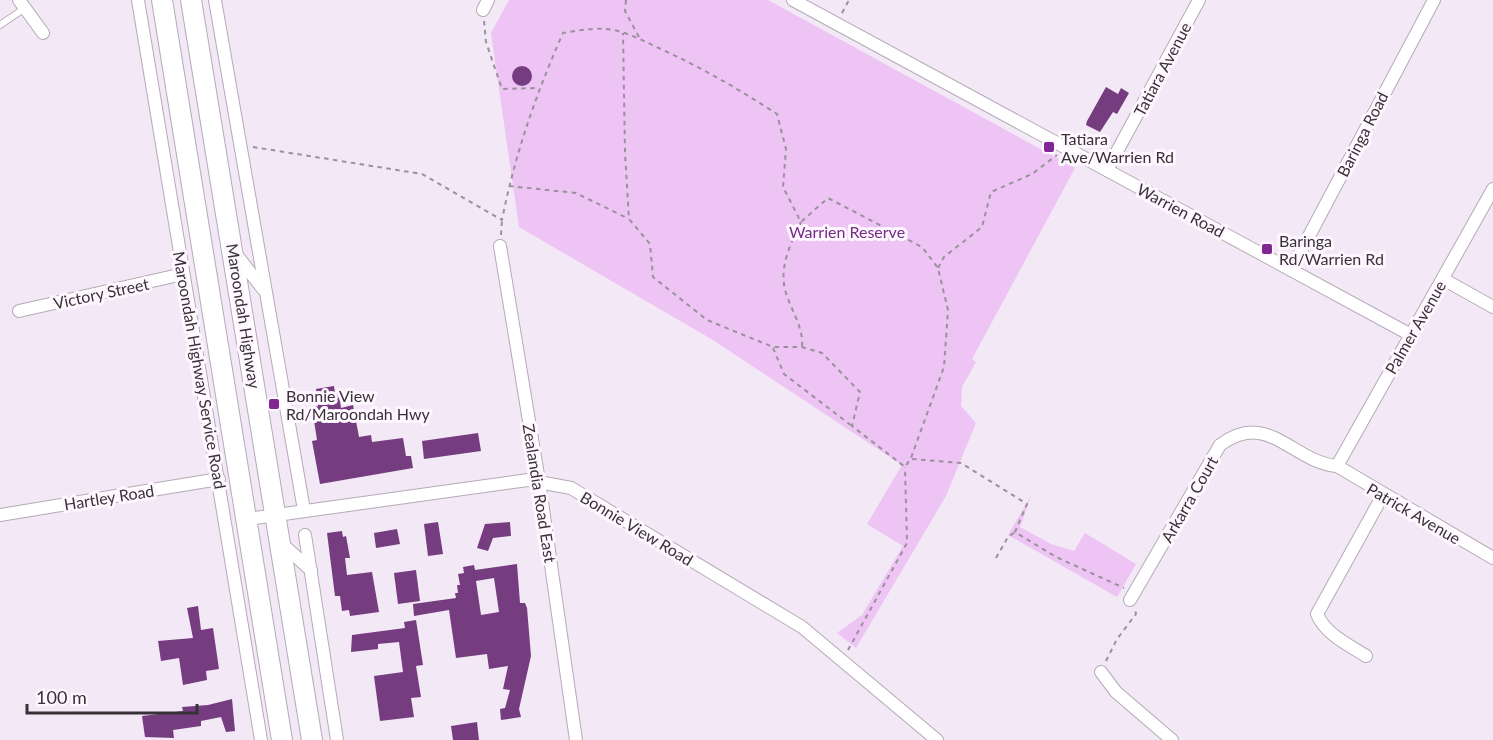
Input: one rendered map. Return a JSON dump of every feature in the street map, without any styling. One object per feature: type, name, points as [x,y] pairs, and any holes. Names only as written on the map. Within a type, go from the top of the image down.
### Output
[{"type":"highway","name":"Maroondah Highway","points":[[162,0],[248,519],[282,740]]},
{"type":"highway","name":"Maroondah Highway","points":[[191,0],[282,544],[312,740]]},
{"type":"street","name":"Maroondah Highway Service Road","points":[[138,0],[261,740]]},
{"type":"street","points":[[215,0],[304,510]]},
{"type":"street","name":"Warrien Road","points":[[793,0],[1411,335]]},
{"type":"street","name":"Tatiara Avenue","points":[[1107,170],[1199,0]]},
{"type":"street","name":"Baringa Road","points":[[1291,270],[1434,0]]},
{"type":"street","points":[[22,4],[43,33]]},
{"type":"street","name":"Palmer Avenue","points":[[1337,466],[1493,189]]},
{"type":"street","name":"Zealandia Road East","points":[[500,246],[539,481],[576,740]]},
{"type":"street","points":[[234,252],[264,289]]},
{"type":"street","name":"Victory Street","points":[[19,311],[183,274]]},
{"type":"street","points":[[1443,279],[1493,307]]},
{"type":"street","name":"Arkarra Court","points":[[1130,600],[1220,446],[1228,440],[1251,433],[1265,433],[1318,462],[1337,466]]},
{"type":"street","name":"Patrick Avenue","points":[[1337,466],[1493,558]]},
{"type":"street","name":"Hartley Road","points":[[0,515],[219,479]]},
{"type":"street","name":"Bonnie View Road","points":[[248,519],[528,480],[571,488],[802,627],[936,740]]},
{"type":"street","points":[[1366,656],[1328,631],[1317,614],[1383,495]]},
{"type":"street","points":[[305,535],[337,740]]},
{"type":"street","points":[[282,544],[311,570]]},
{"type":"street","points":[[1101,672],[1116,692],[1172,740]]},
{"type":"lane","points":[[0,25],[22,4]]},
{"type":"path","points":[[626,0],[625,11],[640,39]]},
{"type":"path","points":[[836,24],[849,0]]},
{"type":"path","points":[[485,5],[486,42],[502,89],[539,88]]},
{"type":"path","points":[[500,246],[502,220],[509,186],[539,88],[564,33],[590,28],[623,33],[640,39],[715,75],[777,114],[786,149],[783,187],[801,222]]},
{"type":"path","points":[[623,33],[625,153],[629,219]]},
{"type":"path","points":[[239,145],[422,174],[502,220]]},
{"type":"path","points":[[938,268],[944,257],[982,227],[992,192],[1032,174],[1067,148]]},
{"type":"path","points":[[509,186],[576,193],[629,219],[650,244],[653,277],[707,320],[773,347],[802,347],[822,353],[860,392],[852,426]]},
{"type":"path","points":[[802,347],[803,336],[784,284],[787,251],[801,222],[828,198],[922,247],[938,268],[948,310],[944,367],[911,459],[905,467],[907,543],[842,661]]},
{"type":"path","points":[[773,347],[784,374],[905,467]]},
{"type":"path","points":[[911,459],[961,463],[1028,504],[1015,532],[1008,537],[996,558]]},
{"type":"path","points":[[1015,532],[1056,557],[1124,589],[1130,578],[1141,583]]},
{"type":"path","points":[[1101,672],[1117,639],[1136,614],[1130,600]]},
{"type":"green space","name":"Warrien Reserve","points":[[509,0],[768,0],[1075,168],[972,359],[976,362],[962,387],[961,406],[976,423],[946,496],[856,648],[837,633],[862,615],[903,546],[867,524],[902,465],[713,340],[519,227],[491,33]]},
{"type":"green space","points":[[1031,496],[1020,527],[1051,544],[1074,551],[1085,533],[1136,564],[1117,597],[1008,535]]},
{"type":"building","points":[[522,66],[529,69],[532,76],[529,83],[522,86],[515,83],[512,76],[515,69]]},
{"type":"building","points":[[1106,87],[1118,94],[1121,88],[1129,93],[1117,114],[1113,112],[1100,132],[1086,125]]},
{"type":"building","points":[[334,386],[335,394],[339,393],[341,408],[353,405],[359,437],[371,435],[372,442],[403,438],[406,456],[411,456],[413,468],[320,484],[312,441],[317,440],[312,408],[318,406],[316,389]]},
{"type":"building","points":[[478,433],[481,451],[424,459],[422,441]]},
{"type":"building","points":[[438,522],[443,554],[428,556],[424,524]]},
{"type":"building","points":[[510,522],[511,536],[493,538],[488,551],[477,548],[485,524]]},
{"type":"building","points":[[397,529],[400,544],[376,548],[374,533]]},
{"type":"building","points":[[342,531],[343,537],[346,536],[350,558],[345,558],[347,575],[372,572],[379,612],[350,616],[349,610],[342,611],[340,596],[335,596],[327,533]]},
{"type":"building","points":[[517,564],[520,603],[525,603],[527,608],[531,656],[519,709],[521,717],[501,720],[500,709],[505,708],[510,690],[503,689],[508,666],[489,669],[487,654],[456,658],[449,610],[414,616],[413,604],[456,598],[457,585],[460,585],[458,574],[464,573],[463,567],[474,565],[475,570]],"holes":[[[494,578],[499,612],[481,615],[476,581]]]},
{"type":"building","points":[[416,570],[420,601],[398,604],[394,573]]},
{"type":"building","points":[[198,606],[201,630],[213,628],[219,669],[206,671],[207,680],[183,685],[179,658],[161,661],[158,641],[193,638],[187,608]]},
{"type":"building","points":[[416,620],[423,665],[416,666],[421,697],[411,698],[414,717],[380,721],[374,676],[403,672],[399,642],[378,644],[378,649],[351,652],[352,635],[405,628],[404,622]]},
{"type":"building","points":[[232,699],[235,731],[226,732],[221,717],[201,721],[201,726],[173,730],[174,738],[145,737],[142,716],[183,711],[182,707],[208,705]]},
{"type":"building","points":[[477,722],[479,740],[453,740],[451,726]]},
{"type":"place","name":"Tatiara Ave/Warrien Rd","points":[[1049,147]]},
{"type":"place","name":"Baringa Rd/Warrien Rd","points":[[1267,249]]},
{"type":"place","name":"Bonnie View Rd/Maroondah Hwy","points":[[274,404]]}]
